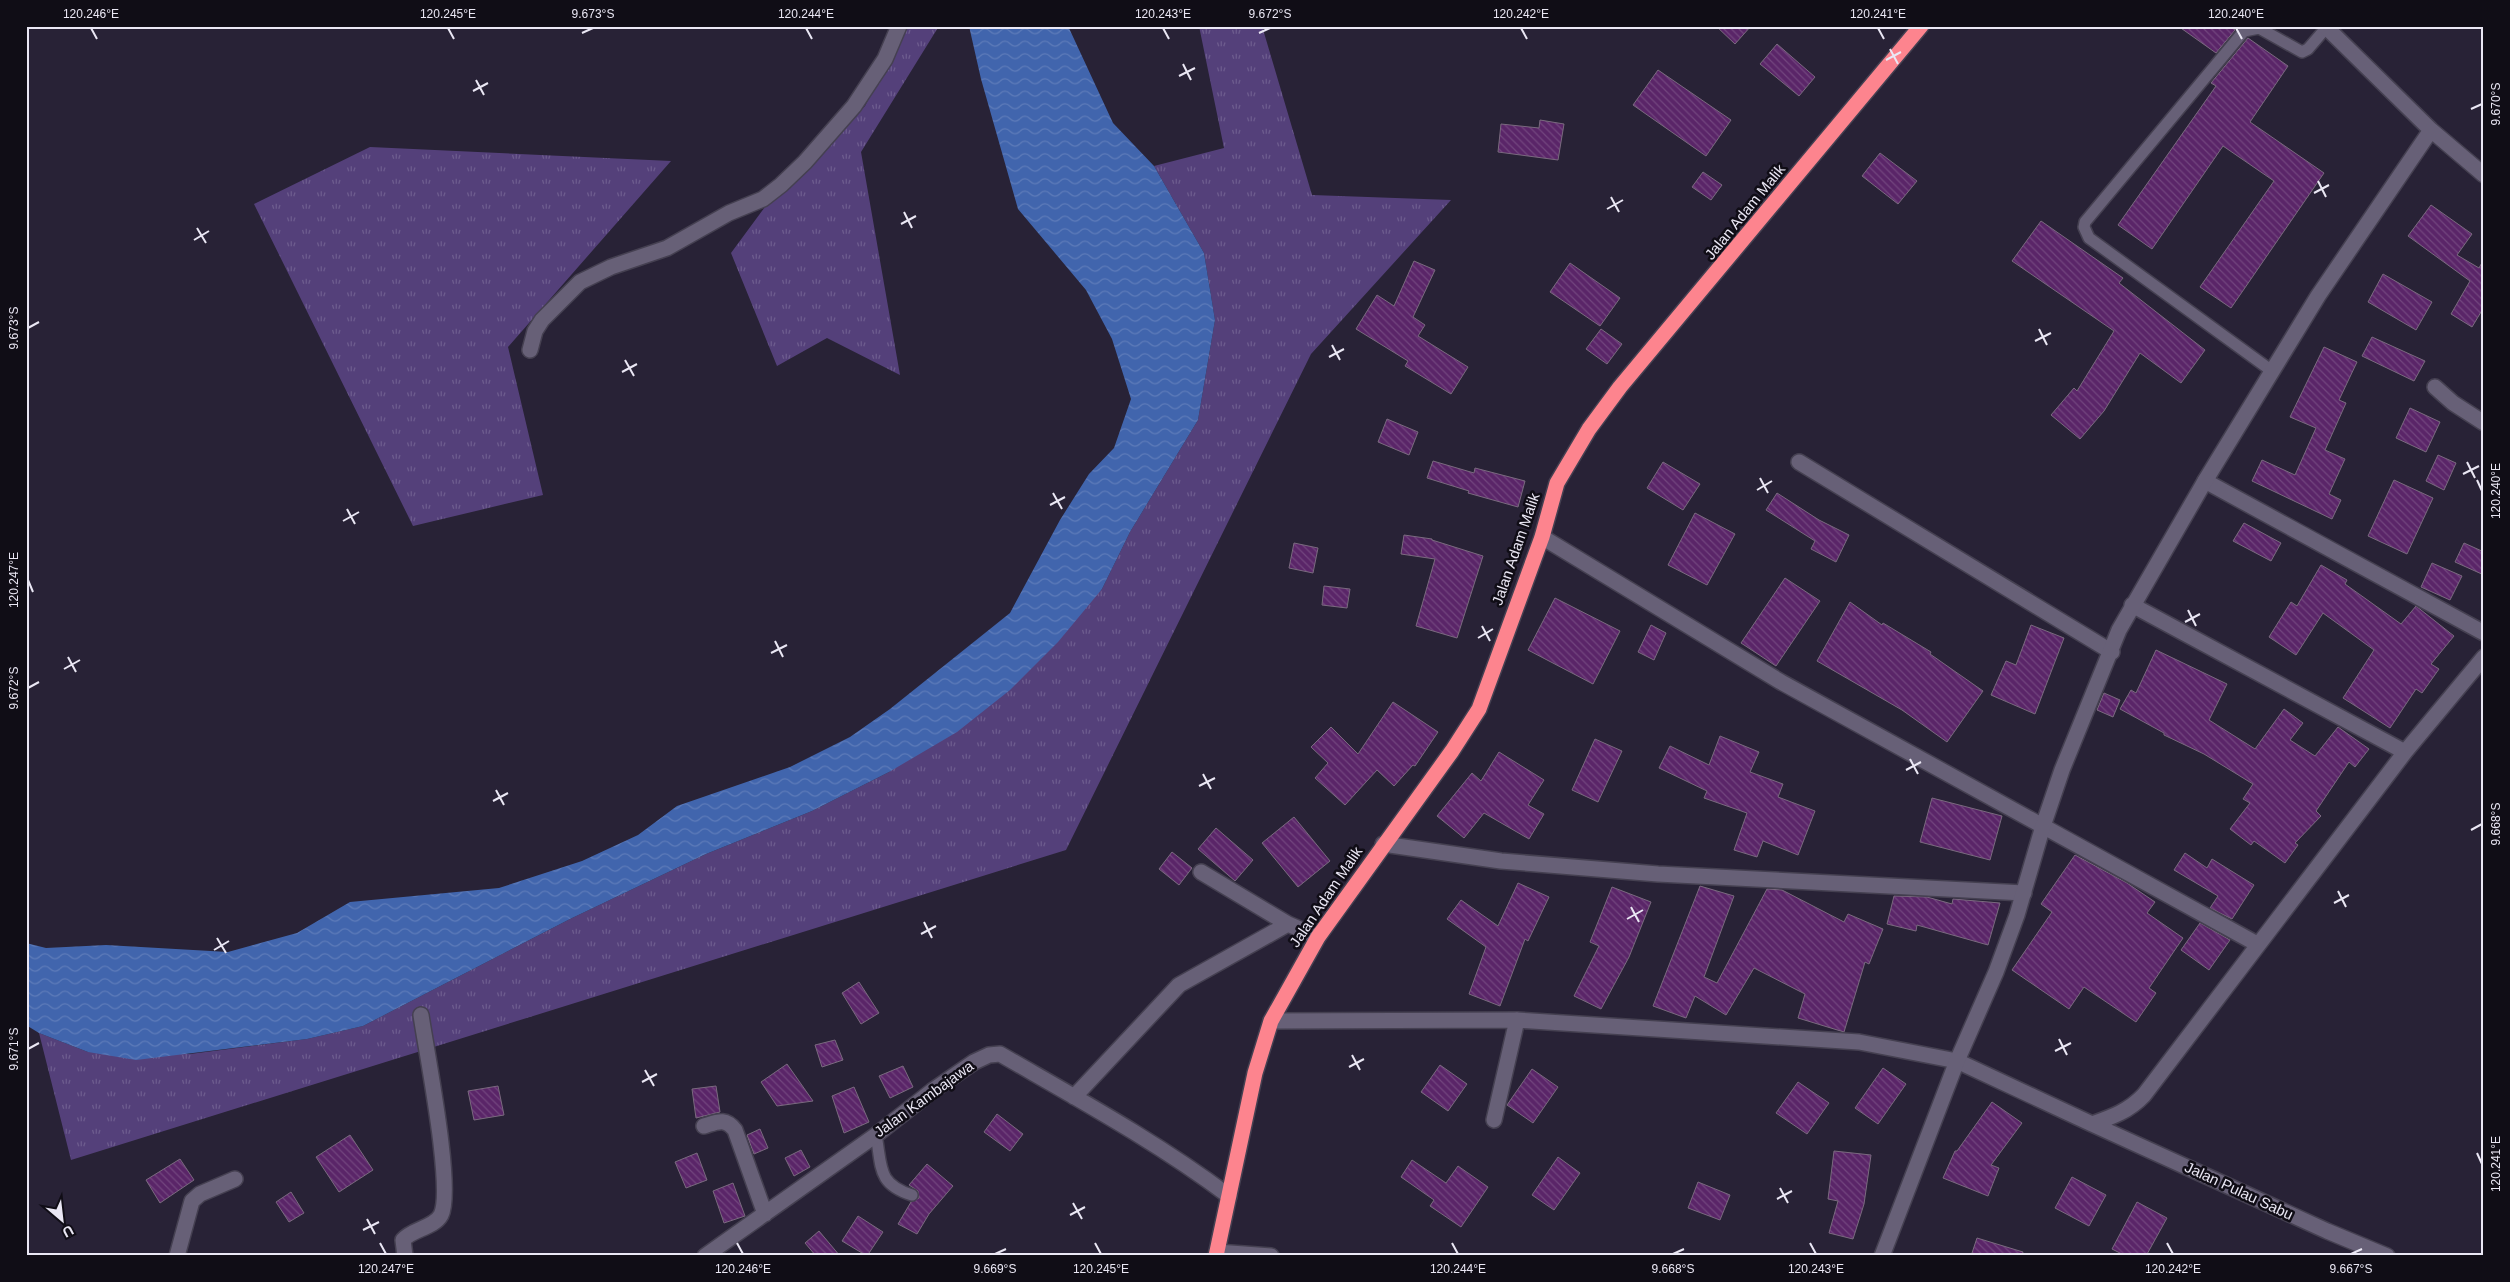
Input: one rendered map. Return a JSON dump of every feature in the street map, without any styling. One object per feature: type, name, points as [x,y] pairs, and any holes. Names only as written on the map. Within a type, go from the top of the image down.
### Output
[{"type":"highway","name":"Jalan Adam Malik","points":[[1216,1254],[1253,1082],[1271,1021],[1318,937],[1383,844],[1452,751],[1479,709],[1542,537],[1557,483],[1589,429],[1620,387],[1922,26]]},
{"type":"street","points":[[2326,27],[2431,130],[2484,174]]},
{"type":"street","points":[[530,350],[535,331],[542,320],[580,282],[611,267],[667,248],[729,213],[770,194],[811,155],[854,106],[877,73],[898,28]]},
{"type":"street","points":[[1882,1256],[1957,1061],[1996,972],[2024,893],[2043,826],[2062,770],[2112,652],[2119,630],[2205,481],[2318,296],[2431,130]]},
{"type":"street","points":[[2435,388],[2484,423]]},
{"type":"street","points":[[1799,462],[2112,652]]},
{"type":"street","points":[[2205,481],[2484,634]]},
{"type":"street","points":[[1542,537],[1781,682],[2257,944]]},
{"type":"street","points":[[2132,606],[2405,752]]},
{"type":"street","points":[[2092,1124],[2114,1117],[2134,1105],[2144,1095],[2257,944],[2405,752],[2484,657]]},
{"type":"street","points":[[1383,844],[1500,861],[1648,873],[2024,893]]},
{"type":"street","points":[[1201,872],[1288,924],[1318,937]]},
{"type":"street","points":[[1074,1097],[1179,985],[1288,924]]},
{"type":"street","points":[[405,1256],[403,1240],[438,1218],[445,1198],[434,1101],[421,1015]]},
{"type":"street","points":[[1494,1120],[1517,1020]]},
{"type":"street","name":"Jalan Pulau Sabu","points":[[1271,1021],[1517,1020],[1859,1042],[1957,1061],[2327,1231],[2387,1256]]},
{"type":"street","name":"Jalan Kambajawa","points":[[705,1256],[876,1135],[932,1091],[974,1062],[989,1055],[1000,1054],[1074,1097],[1190,1166],[1229,1196]]},
{"type":"street","points":[[704,1126],[722,1120],[730,1123],[735,1130],[765,1214]]},
{"type":"street","points":[[177,1256],[192,1201],[200,1194],[235,1179]]},
{"type":"street","points":[[1216,1254],[1271,1256]]},
{"type":"lane","points":[[2272,371],[2089,238],[2084,227],[2085,222],[2244,31],[2260,28],[2302,52],[2308,49],[2326,27]]},
{"type":"lane","points":[[876,1135],[884,1176],[888,1184],[912,1195]]},
{"type":"green space","points":[[905,26],[939,26],[861,152],[900,375],[827,338],[777,366],[731,253],[765,207],[865,106]]},
{"type":"green space","points":[[1199,26],[1262,26],[1312,195],[1451,200],[1311,354],[1066,850],[71,1160],[39,1033],[88,1052],[190,1054],[307,1039],[363,1026],[570,919],[706,854],[812,811],[889,772],[1102,589],[1130,532],[1198,420],[1215,320],[1204,253],[1154,166],[1224,148]]},
{"type":"green space","points":[[370,147],[671,161],[508,347],[543,495],[413,526],[254,204]]},
{"type":"water","points":[[969,26],[1068,26],[1113,123],[1154,166],[1204,253],[1215,320],[1198,420],[1130,532],[1102,589],[1058,642],[1010,690],[957,732],[889,772],[812,811],[706,854],[570,919],[363,1026],[307,1039],[136,1060],[88,1052],[39,1033],[26,1025],[26,943],[46,948],[106,945],[228,952],[297,933],[350,902],[499,888],[582,861],[638,835],[677,806],[790,767],[850,737],[890,709],[1010,613],[1060,520],[1089,474],[1114,448],[1131,399],[1112,339],[1086,290],[1018,209],[981,79]]},
{"type":"building","points":[[1716,26],[1751,26],[1735,44]]},
{"type":"building","points":[[2178,26],[2230,26],[2235,30],[2216,53]]},
{"type":"building","points":[[2248,38],[2288,66],[2250,122],[2324,173],[2231,308],[2200,287],[2274,181],[2223,146],[2152,249],[2118,225],[2216,86],[2211,83]]},
{"type":"building","points":[[1777,44],[1815,77],[1799,96],[1760,64]]},
{"type":"building","points":[[1658,70],[1731,120],[1706,156],[1633,105]]},
{"type":"building","points":[[1540,120],[1564,124],[1558,160],[1498,152],[1501,124],[1539,128]]},
{"type":"building","points":[[1880,153],[1917,181],[1898,204],[1862,176]]},
{"type":"building","points":[[1703,172],[1722,185],[1711,200],[1692,187]]},
{"type":"building","points":[[2431,205],[2472,234],[2457,255],[2479,268],[2484,259],[2484,307],[2472,327],[2451,314],[2470,281],[2408,236]]},
{"type":"building","points":[[2041,221],[2123,278],[2119,283],[2205,350],[2181,383],[2140,353],[2104,411],[2080,439],[2051,415],[2074,388],[2077,391],[2114,331],[2012,261]]},
{"type":"building","points":[[1414,261],[1435,270],[1413,317],[1425,325],[1418,336],[1468,367],[1451,394],[1405,366],[1408,361],[1356,329],[1377,295],[1394,306]]},
{"type":"building","points":[[1570,263],[1620,298],[1600,326],[1550,292]]},
{"type":"building","points":[[2383,274],[2432,302],[2416,330],[2368,302]]},
{"type":"building","points":[[1601,329],[1622,344],[1607,364],[1586,349]]},
{"type":"building","points":[[2372,337],[2425,361],[2414,381],[2362,356]]},
{"type":"building","points":[[2324,347],[2357,362],[2339,400],[2346,403],[2325,450],[2345,459],[2329,494],[2341,500],[2332,519],[2252,481],[2262,460],[2295,475],[2316,428],[2290,417]]},
{"type":"building","points":[[2410,408],[2440,422],[2426,452],[2396,438]]},
{"type":"building","points":[[1387,419],[1418,432],[1409,455],[1378,442]]},
{"type":"building","points":[[2438,455],[2456,463],[2444,490],[2426,481]]},
{"type":"building","points":[[1433,461],[1474,473],[1475,468],[1525,481],[1518,507],[1468,493],[1469,491],[1427,478]]},
{"type":"building","points":[[1663,462],[1700,484],[1683,510],[1647,488]]},
{"type":"building","points":[[2394,480],[2433,498],[2407,554],[2368,536]]},
{"type":"building","points":[[1777,493],[1819,520],[1849,535],[1836,562],[1811,549],[1815,541],[1766,510]]},
{"type":"building","points":[[1695,513],[1735,534],[1707,585],[1668,565]]},
{"type":"building","points":[[2244,523],[2281,543],[2271,561],[2233,541]]},
{"type":"building","points":[[1404,535],[1432,539],[1483,556],[1457,638],[1416,626],[1435,559],[1401,554]]},
{"type":"building","points":[[1294,543],[1318,548],[1313,573],[1289,568]]},
{"type":"building","points":[[2464,543],[2484,552],[2484,575],[2455,562]]},
{"type":"building","points":[[2432,563],[2462,576],[2450,600],[2421,587]]},
{"type":"building","points":[[2321,565],[2347,580],[2345,584],[2401,624],[2416,606],[2454,636],[2431,664],[2439,669],[2422,693],[2416,689],[2390,728],[2343,698],[2374,650],[2323,613],[2296,655],[2269,637],[2291,602],[2297,606]]},
{"type":"building","points":[[1785,578],[1820,601],[1776,666],[1741,643]]},
{"type":"building","points":[[1324,586],[1350,589],[1347,608],[1322,605]]},
{"type":"building","points":[[1555,598],[1620,631],[1593,684],[1528,650]]},
{"type":"building","points":[[1850,602],[1882,625],[1883,623],[1931,652],[1930,654],[1983,691],[1947,742],[1902,710],[1817,661]]},
{"type":"building","points":[[1651,625],[1666,633],[1654,660],[1638,652]]},
{"type":"building","points":[[2031,625],[2064,638],[2035,714],[1991,695],[2006,661],[2016,665]]},
{"type":"building","points":[[2156,650],[2227,684],[2209,720],[2255,749],[2284,709],[2303,723],[2290,740],[2315,756],[2338,727],[2369,749],[2355,767],[2349,762],[2316,811],[2321,816],[2295,843],[2298,845],[2285,863],[2254,841],[2251,845],[2230,829],[2250,803],[2243,799],[2253,784],[2204,754],[2164,735],[2164,733],[2120,709],[2131,690],[2136,693]]},
{"type":"building","points":[[2104,693],[2120,700],[2113,717],[2097,710]]},
{"type":"building","points":[[1393,702],[1438,732],[1415,766],[1413,765],[1394,786],[1377,770],[1345,805],[1315,778],[1328,763],[1311,747],[1331,727],[1358,754]]},
{"type":"building","points":[[1720,736],[1759,752],[1750,772],[1783,784],[1778,797],[1815,811],[1798,855],[1763,841],[1757,857],[1734,850],[1747,813],[1704,798],[1707,791],[1659,768],[1670,746],[1709,765]]},
{"type":"building","points":[[1595,739],[1622,751],[1598,802],[1572,790]]},
{"type":"building","points":[[1499,752],[1544,780],[1528,805],[1544,814],[1529,839],[1484,813],[1464,838],[1437,816],[1472,773],[1481,781]]},
{"type":"building","points":[[1932,798],[2002,816],[1990,860],[1920,842]]},
{"type":"building","points":[[1294,817],[1330,861],[1298,887],[1262,843]]},
{"type":"building","points":[[1216,828],[1253,860],[1235,881],[1198,849]]},
{"type":"building","points":[[1172,852],[1192,868],[1179,885],[1159,869]]},
{"type":"building","points":[[2185,853],[2207,868],[2212,859],[2254,885],[2232,919],[2210,908],[2218,896],[2174,870]]},
{"type":"building","points":[[2075,855],[2127,883],[2155,902],[2147,913],[2183,938],[2149,988],[2156,993],[2136,1022],[2084,987],[2069,1009],[2012,970],[2052,912],[2041,904]]},
{"type":"building","points":[[1518,883],[1549,897],[1528,941],[1525,939],[1500,1006],[1469,994],[1486,947],[1447,919],[1461,900],[1498,926]]},
{"type":"building","points":[[1700,886],[1734,896],[1704,977],[1717,983],[1767,889],[1782,890],[1844,922],[1848,914],[1883,929],[1869,964],[1865,962],[1844,1032],[1798,1018],[1805,994],[1754,968],[1726,1015],[1695,996],[1686,1018],[1653,1006]]},
{"type":"building","points":[[1612,887],[1651,902],[1629,957],[1601,1009],[1574,996],[1599,946],[1590,942]]},
{"type":"building","points":[[1894,896],[1927,897],[1952,904],[1953,899],[2000,903],[1988,945],[1917,925],[1916,931],[1887,924]]},
{"type":"building","points":[[2200,923],[2230,940],[2209,970],[2181,950]]},
{"type":"building","points":[[859,982],[879,1013],[861,1024],[842,993]]},
{"type":"building","points":[[835,1040],[843,1060],[822,1067],[815,1045]]},
{"type":"building","points":[[787,1064],[813,1101],[777,1106],[761,1082]]},
{"type":"building","points":[[1440,1065],[1467,1084],[1448,1111],[1421,1092]]},
{"type":"building","points":[[903,1066],[913,1087],[890,1098],[879,1076]]},
{"type":"building","points":[[1883,1068],[1906,1084],[1878,1124],[1855,1108]]},
{"type":"building","points":[[1532,1069],[1558,1087],[1533,1123],[1507,1105]]},
{"type":"building","points":[[1798,1082],[1829,1103],[1807,1134],[1776,1113]]},
{"type":"building","points":[[498,1086],[504,1115],[474,1120],[468,1091]]},
{"type":"building","points":[[716,1086],[720,1112],[696,1118],[692,1089]]},
{"type":"building","points":[[854,1087],[869,1122],[844,1133],[832,1096]]},
{"type":"building","points":[[1992,1102],[2022,1123],[1991,1165],[1999,1168],[1988,1196],[1943,1178],[1955,1151],[1957,1151]]},
{"type":"building","points":[[997,1114],[1023,1134],[1010,1151],[984,1132]]},
{"type":"building","points":[[760,1129],[768,1148],[754,1154],[747,1135]]},
{"type":"building","points":[[350,1135],[373,1170],[339,1192],[316,1157]]},
{"type":"building","points":[[801,1150],[810,1167],[794,1176],[785,1158]]},
{"type":"building","points":[[1834,1151],[1871,1155],[1864,1204],[1853,1239],[1829,1233],[1838,1201],[1828,1199]]},
{"type":"building","points":[[697,1153],[707,1180],[686,1188],[675,1162]]},
{"type":"building","points":[[1558,1157],[1580,1173],[1554,1210],[1532,1195]]},
{"type":"building","points":[[180,1159],[194,1180],[160,1203],[146,1180]]},
{"type":"building","points":[[1412,1160],[1446,1183],[1458,1166],[1488,1187],[1461,1227],[1430,1206],[1434,1200],[1401,1177]]},
{"type":"building","points":[[927,1164],[953,1186],[929,1214],[917,1234],[898,1224],[911,1202],[919,1198],[918,1191],[909,1185]]},
{"type":"building","points":[[2072,1177],[2106,1195],[2089,1226],[2055,1208]]},
{"type":"building","points":[[1698,1182],[1730,1195],[1720,1220],[1688,1208]]},
{"type":"building","points":[[733,1183],[745,1216],[724,1223],[713,1191]]},
{"type":"building","points":[[291,1192],[304,1213],[289,1222],[276,1202]]},
{"type":"building","points":[[2137,1202],[2167,1218],[2146,1256],[2126,1256],[2112,1249]]},
{"type":"building","points":[[858,1216],[883,1232],[867,1256],[842,1241]]},
{"type":"building","points":[[819,1231],[840,1256],[816,1256],[805,1243]]},
{"type":"building","points":[[1977,1238],[2023,1252],[2022,1256],[1971,1256]]}]
